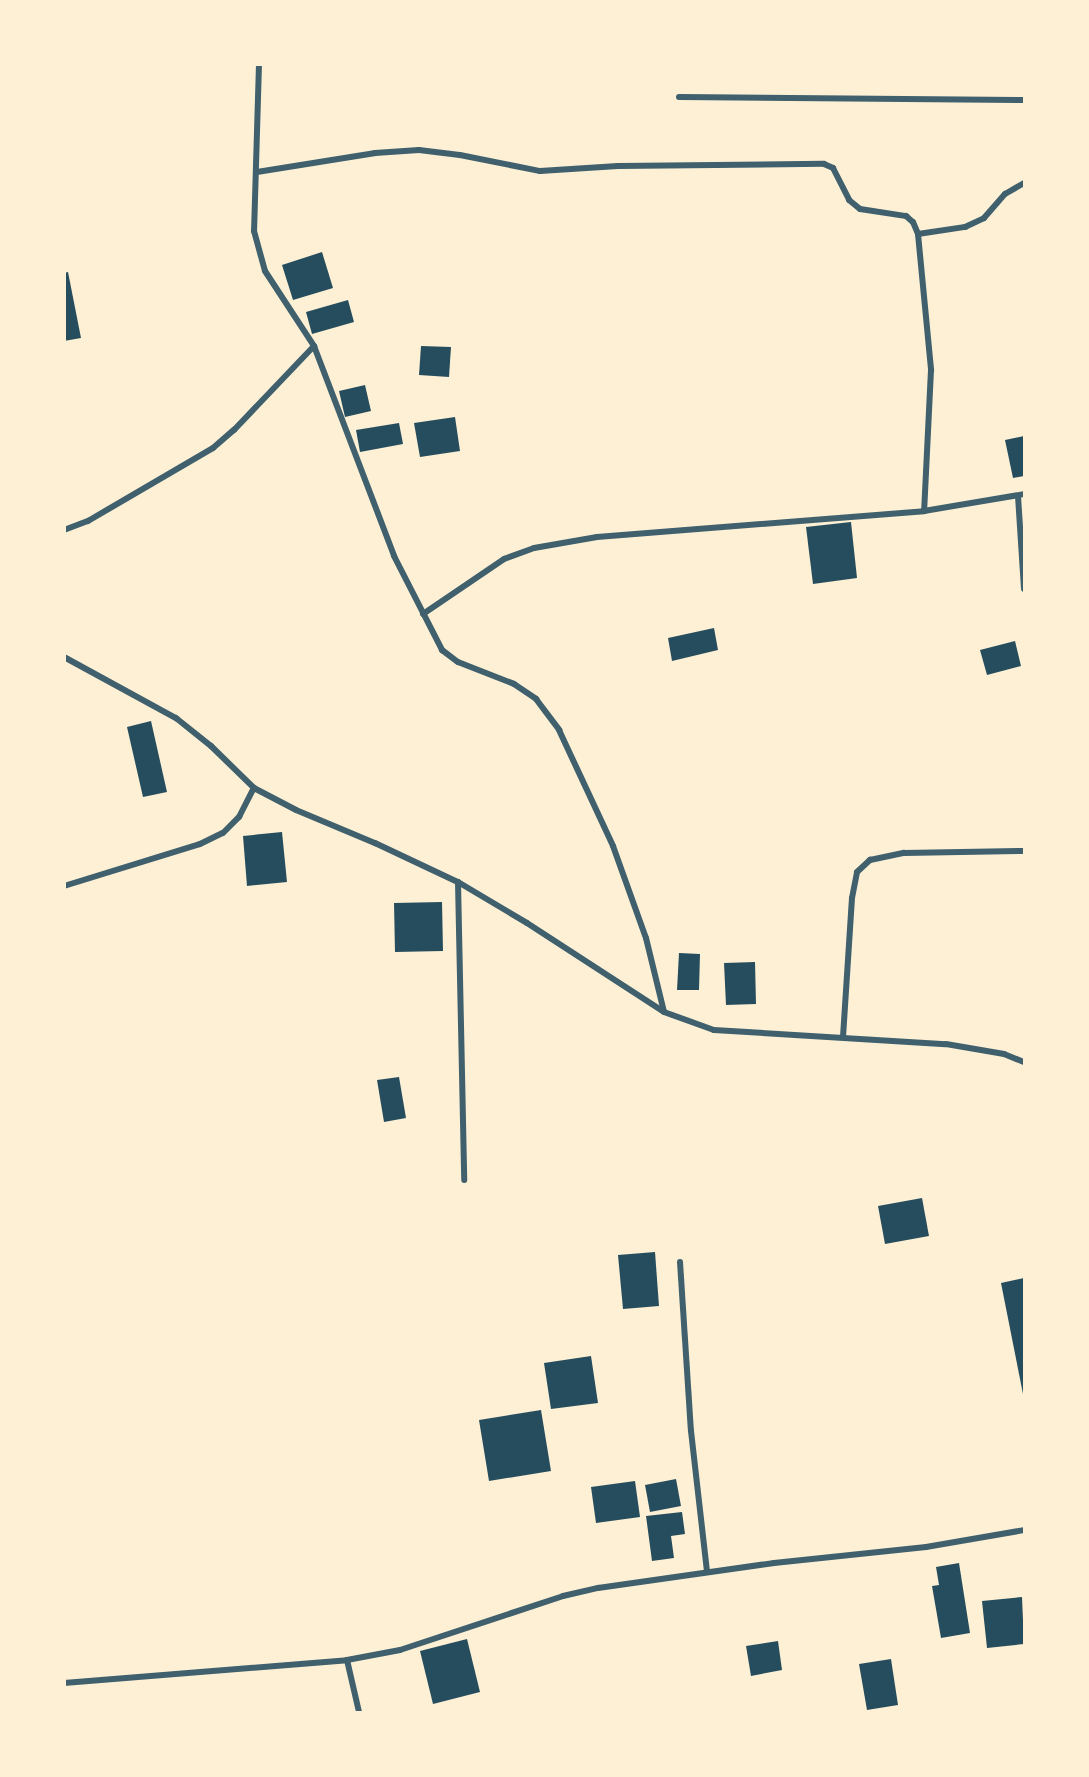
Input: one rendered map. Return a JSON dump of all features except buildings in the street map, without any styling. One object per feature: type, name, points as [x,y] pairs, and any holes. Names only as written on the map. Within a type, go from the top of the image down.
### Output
[{"type":"street","points":[[259,64],[254,231],[265,271],[314,346],[394,556],[442,650],[458,662],[514,684],[536,699],[559,730],[613,846],[646,938],[664,1012]]},
{"type":"street","points":[[679,97],[1024,100]]},
{"type":"street","points":[[257,172],[375,153],[419,150],[460,154],[540,171],[618,166],[824,164],[833,168],[849,200],[860,209],[906,216],[913,222],[918,234],[931,370],[924,511]]},
{"type":"street","points":[[918,234],[965,227],[984,218],[1005,194],[1024,183]]},
{"type":"street","points":[[64,530],[88,521],[213,448],[234,430],[314,346]]},
{"type":"street","points":[[423,614],[504,559],[534,548],[597,537],[924,511],[1021,495],[1024,589]]},
{"type":"street","points":[[64,657],[176,718],[211,746],[254,788],[296,810],[375,843],[458,882],[527,923],[664,1012],[714,1030],[946,1044],[1004,1054],[1024,1062]]},
{"type":"street","points":[[64,886],[200,844],[223,834],[239,818],[254,788]]},
{"type":"street","points":[[843,1037],[852,898],[857,872],[870,860],[904,853],[1024,851]]},
{"type":"street","points":[[458,882],[464,1180]]},
{"type":"street","points":[[680,1262],[691,1431],[707,1572]]},
{"type":"street","points":[[64,1683],[347,1660],[400,1650],[564,1596],[636,1581],[926,1547],[1024,1530]]},
{"type":"street","points":[[347,1660],[359,1713]]}]
